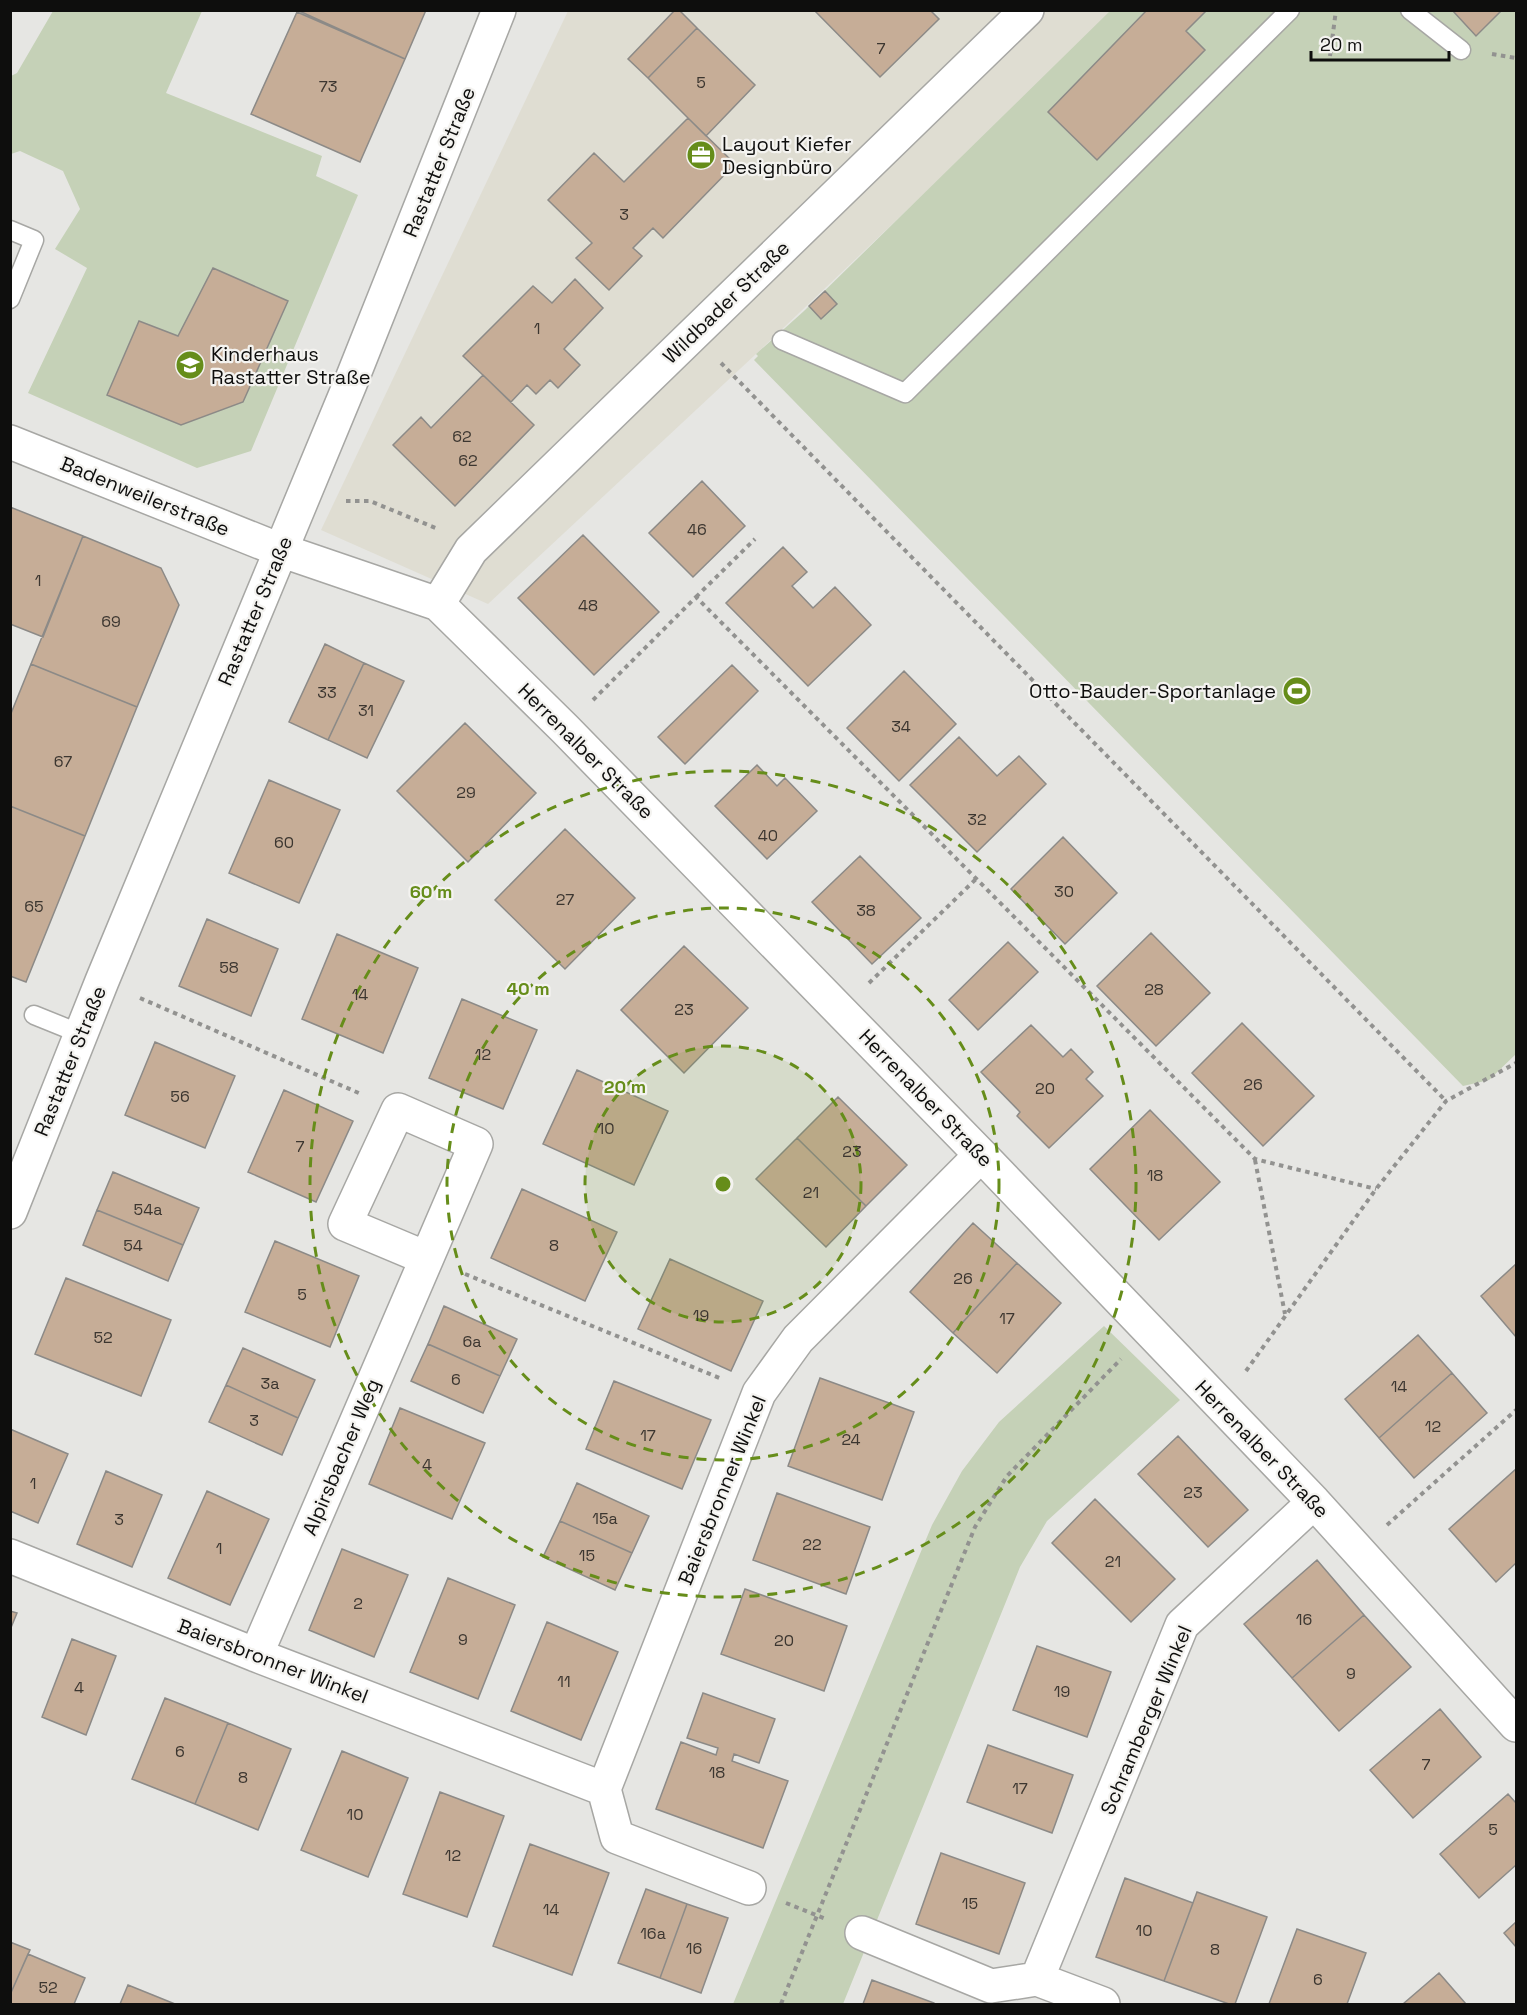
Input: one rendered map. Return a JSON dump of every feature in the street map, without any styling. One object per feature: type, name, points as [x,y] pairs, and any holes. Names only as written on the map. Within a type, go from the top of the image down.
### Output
[{"type":"street","name":"Rastatter Straße","points":[[10,1212],[102,981],[350,384],[499,10]]},
{"type":"street","name":"Wildbader Straße","points":[[438,604],[471,550],[1027,10]]},
{"type":"street","name":"Badenweilerstraße","points":[[10,442],[280,550]]},
{"type":"street","name":"Herrenalber Straße","points":[[280,550],[438,604],[565,729],[981,1155],[1314,1502],[1516,1725]]},
{"type":"street","name":"Alpirsbacher Weg","points":[[256,1655],[476,1144],[398,1110]]},
{"type":"street","points":[[398,1110],[345,1224],[426,1258]]},
{"type":"street","name":"Baiersbronner Winkel","points":[[10,1556],[256,1655],[604,1788],[759,1393],[798,1339],[981,1155]]},
{"type":"street","name":"Schramberger Winkel","points":[[1037,1979],[1182,1625],[1314,1502]]},
{"type":"street","points":[[604,1788],[616,1837],[749,1888]]},
{"type":"street","points":[[862,1933],[991,1986],[1037,1979],[1103,2004]]},
{"type":"lane","points":[[782,340],[905,393],[1290,10]]},
{"type":"lane","points":[[1410,10],[1461,50]]},
{"type":"lane","points":[[10,230],[34,240],[10,299]]},
{"type":"lane","points":[[34,1015],[81,1034]]},
{"type":"path","points":[[1330,56],[1336,10]]},
{"type":"path","points":[[693,335],[1446,1101]]},
{"type":"path","points":[[342,496],[346,502],[370,501],[442,531],[471,550]]},
{"type":"path","points":[[565,729],[755,539]]},
{"type":"path","points":[[696,597],[1255,1160],[1376,1189]]},
{"type":"path","points":[[841,1010],[976,879]]},
{"type":"path","points":[[102,981],[398,1110]]},
{"type":"path","points":[[1221,1406],[1376,1189],[1446,1101],[1516,1063]]},
{"type":"path","points":[[1255,1160],[1285,1315]]},
{"type":"path","points":[[426,1258],[759,1393]]},
{"type":"path","points":[[781,2004],[975,1527],[1007,1476],[1149,1331]]},
{"type":"path","points":[[1359,1551],[1516,1410]]},
{"type":"shaded area","points":[[568,11],[1116,11],[756,354],[488,604],[321,530]]},
{"type":"green space","points":[[53,11],[202,11],[166,93],[322,156],[316,176],[358,195],[251,451],[197,468],[28,393],[87,268],[55,249],[80,209],[63,171],[20,151],[11,154],[11,76],[17,73]]},
{"type":"green space","name":"Otto-Bauder-Sportanlage","points":[[1110,11],[1516,11],[1516,1054],[1489,1080],[1463,1086],[754,360],[758,356],[756,354],[804,311]]},
{"type":"green space","points":[[1104,1326],[1180,1400],[1047,1521],[1020,1567],[843,2004],[733,2004],[932,1525],[962,1471],[999,1422]]},
{"type":"building","points":[[297,10],[426,10],[405,59]]},
{"type":"building","points":[[675,10],[679,10],[697,28],[648,78],[628,59]]},
{"type":"building","points":[[814,10],[930,10],[939,19],[880,77]]},
{"type":"building","points":[[1147,10],[1207,10],[1186,31],[1205,50],[1097,160],[1048,112]]},
{"type":"building","points":[[1452,10],[1502,10],[1476,36]]},
{"type":"building","points":[[297,12],[405,59],[360,162],[251,114]]},
{"type":"building","points":[[697,28],[755,85],[706,136],[648,78]]},
{"type":"building","points":[[688,118],[735,164],[663,238],[653,228],[633,248],[642,256],[609,290],[576,258],[592,243],[548,200],[594,153],[624,182]]},
{"type":"building","name":"Kinderhaus Rastatter Straße","points":[[213,268],[288,301],[243,402],[181,425],[107,395],[139,321],[178,336]]},
{"type":"building","points":[[575,279],[603,308],[564,349],[580,365],[558,388],[550,380],[536,394],[527,385],[511,402],[463,356],[533,286],[552,303]]},
{"type":"building","points":[[825,291],[837,304],[821,319],[809,306]]},
{"type":"building","points":[[483,375],[534,425],[455,506],[393,445],[421,417],[431,428]]},
{"type":"building","points":[[702,481],[745,526],[693,577],[649,533]]},
{"type":"building","points":[[10,507],[83,536],[43,637],[10,624]]},
{"type":"building","points":[[583,535],[659,612],[594,675],[518,598]]},
{"type":"building","points":[[83,536],[161,568],[179,605],[137,707],[31,664]]},
{"type":"building","points":[[783,547],[807,572],[792,586],[813,608],[835,587],[871,625],[808,686],[726,603]]},
{"type":"building","points":[[325,644],[364,663],[328,740],[289,722]]},
{"type":"building","points":[[364,663],[404,681],[367,758],[328,740]]},
{"type":"building","points":[[31,664],[137,707],[85,836],[10,806],[10,716]]},
{"type":"building","points":[[732,665],[758,691],[685,764],[658,737]]},
{"type":"building","points":[[904,671],[956,724],[899,781],[847,728]]},
{"type":"building","points":[[465,723],[536,793],[468,862],[397,791]]},
{"type":"building","points":[[959,737],[997,776],[1019,756],[1046,784],[977,852],[910,785]]},
{"type":"building","points":[[757,765],[777,786],[785,778],[817,811],[767,859],[715,806]]},
{"type":"building","points":[[269,780],[340,810],[299,903],[229,873]]},
{"type":"building","points":[[10,806],[85,836],[26,982],[10,976]]},
{"type":"building","points":[[565,829],[635,898],[565,969],[495,900]]},
{"type":"building","points":[[1063,837],[1117,893],[1065,944],[1011,889]]},
{"type":"building","points":[[860,856],[921,918],[872,964],[812,902]]},
{"type":"building","points":[[207,919],[278,949],[251,1016],[179,986]]},
{"type":"building","points":[[1151,933],[1210,993],[1156,1046],[1097,986]]},
{"type":"building","points":[[337,934],[418,968],[383,1053],[302,1019]]},
{"type":"building","points":[[1008,942],[1038,972],[978,1030],[949,1000]]},
{"type":"building","points":[[684,946],[748,1008],[684,1073],[621,1010]]},
{"type":"building","points":[[462,999],[537,1030],[503,1109],[429,1078]]},
{"type":"building","points":[[1242,1023],[1314,1096],[1263,1146],[1192,1073]]},
{"type":"building","points":[[1031,1025],[1063,1057],[1071,1049],[1093,1072],[1086,1079],[1103,1096],[1049,1148],[1017,1116],[1020,1112],[981,1072]]},
{"type":"building","points":[[155,1042],[235,1076],[205,1148],[125,1115]]},
{"type":"building","points":[[577,1070],[668,1111],[634,1185],[543,1144]]},
{"type":"building","points":[[284,1090],[353,1121],[316,1202],[248,1172]]},
{"type":"building","points":[[838,1097],[907,1165],[866,1206],[797,1138]]},
{"type":"building","points":[[1150,1110],[1220,1182],[1159,1240],[1090,1169]]},
{"type":"building","points":[[797,1138],[866,1206],[826,1247],[756,1179]]},
{"type":"building","points":[[113,1172],[199,1208],[183,1245],[97,1210]]},
{"type":"building","points":[[522,1189],[617,1232],[585,1301],[491,1258]]},
{"type":"building","points":[[97,1210],[183,1245],[168,1281],[83,1245]]},
{"type":"building","points":[[973,1223],[1017,1263],[953,1333],[910,1292]]},
{"type":"building","points":[[275,1241],[359,1276],[330,1347],[245,1312]]},
{"type":"building","points":[[670,1259],[763,1301],[731,1371],[638,1329]]},
{"type":"building","points":[[1017,1263],[1061,1303],[997,1373],[953,1333]]},
{"type":"building","points":[[1516,1264],[1516,1337],[1481,1296]]},
{"type":"building","points":[[66,1278],[171,1320],[141,1396],[35,1354]]},
{"type":"building","points":[[444,1306],[517,1339],[500,1376],[428,1344]]},
{"type":"building","points":[[1418,1335],[1452,1373],[1379,1438],[1345,1399]]},
{"type":"building","points":[[428,1344],[500,1376],[483,1413],[411,1381]]},
{"type":"building","points":[[243,1348],[315,1380],[298,1418],[226,1385]]},
{"type":"building","points":[[1452,1373],[1487,1413],[1414,1478],[1379,1438]]},
{"type":"building","points":[[820,1378],[914,1412],[882,1500],[788,1466]]},
{"type":"building","points":[[614,1381],[711,1420],[682,1489],[586,1449]]},
{"type":"building","points":[[226,1385],[298,1418],[282,1455],[209,1422]]},
{"type":"building","points":[[400,1408],[485,1443],[452,1519],[369,1484]]},
{"type":"building","points":[[10,1429],[68,1454],[38,1523],[10,1511]]},
{"type":"building","points":[[1178,1436],[1248,1510],[1208,1547],[1138,1474]]},
{"type":"building","points":[[1516,1469],[1516,1563],[1496,1582],[1449,1529]]},
{"type":"building","points":[[106,1471],[162,1495],[132,1567],[77,1544]]},
{"type":"building","points":[[577,1483],[649,1516],[632,1553],[560,1521]]},
{"type":"building","points":[[207,1491],[269,1519],[230,1605],[168,1578]]},
{"type":"building","points":[[777,1493],[870,1527],[846,1594],[753,1560]]},
{"type":"building","points":[[1095,1499],[1175,1579],[1131,1622],[1052,1543]]},
{"type":"building","points":[[560,1521],[632,1553],[615,1590],[543,1557]]},
{"type":"building","points":[[342,1549],[408,1575],[374,1657],[309,1630]]},
{"type":"building","points":[[1317,1560],[1364,1615],[1292,1678],[1244,1624]]},
{"type":"building","points":[[448,1578],[515,1605],[478,1699],[410,1672]]},
{"type":"building","points":[[745,1589],[847,1626],[824,1691],[721,1654]]},
{"type":"building","points":[[10,1611],[17,1613],[10,1630]]},
{"type":"building","points":[[1364,1615],[1411,1667],[1339,1731],[1292,1678]]},
{"type":"building","points":[[547,1622],[618,1652],[581,1740],[511,1711]]},
{"type":"building","points":[[72,1639],[116,1656],[86,1735],[42,1717]]},
{"type":"building","points":[[1037,1646],[1111,1672],[1087,1737],[1013,1710]]},
{"type":"building","points":[[703,1693],[775,1719],[759,1763],[734,1754],[732,1761],[788,1781],[763,1848],[656,1809],[681,1742],[716,1755],[718,1748],[687,1738]]},
{"type":"building","points":[[165,1698],[228,1723],[195,1804],[132,1779]]},
{"type":"building","points":[[1440,1709],[1481,1757],[1413,1818],[1370,1770]]},
{"type":"building","points":[[228,1723],[291,1749],[258,1830],[195,1804]]},
{"type":"building","points":[[988,1745],[1073,1775],[1052,1833],[967,1802]]},
{"type":"building","points":[[342,1751],[408,1778],[368,1877],[301,1850]]},
{"type":"building","points":[[440,1792],[504,1816],[467,1917],[403,1894]]},
{"type":"building","points":[[1508,1794],[1516,1803],[1516,1865],[1479,1898],[1440,1854]]},
{"type":"building","points":[[530,1844],[609,1873],[572,1975],[493,1946]]},
{"type":"building","points":[[941,1853],[1025,1883],[999,1954],[916,1924]]},
{"type":"building","points":[[1125,1878],[1193,1903],[1164,1981],[1096,1957]]},
{"type":"building","points":[[646,1889],[687,1904],[660,1978],[618,1963]]},
{"type":"building","points":[[1197,1892],[1267,1917],[1235,2004],[1229,2004],[1164,1981]]},
{"type":"building","points":[[687,1904],[728,1918],[701,1993],[660,1978]]},
{"type":"building","points":[[1516,1922],[1516,1947],[1504,1933]]},
{"type":"building","points":[[1297,1929],[1366,1953],[1347,2004],[1269,2004]]},
{"type":"building","points":[[10,1942],[30,1950],[10,1995]]},
{"type":"building","points":[[28,1954],[85,1978],[74,2004],[10,2004],[10,1995]]},
{"type":"building","points":[[1439,1973],[1466,2004],[1403,2004]]},
{"type":"building","points":[[872,1980],[934,2003],[934,2004],[863,2004]]},
{"type":"building","points":[[128,1985],[175,2004],[120,2004]]},
{"type":"place","name":"Layout Kiefer Designbüro","points":[[701,155]]},
{"type":"place","name":"Kinderhaus Rastatter Straße","points":[[190,365]]},
{"type":"place","name":"Otto-Bauder-Sportanlage","points":[[1297,691]]}]
